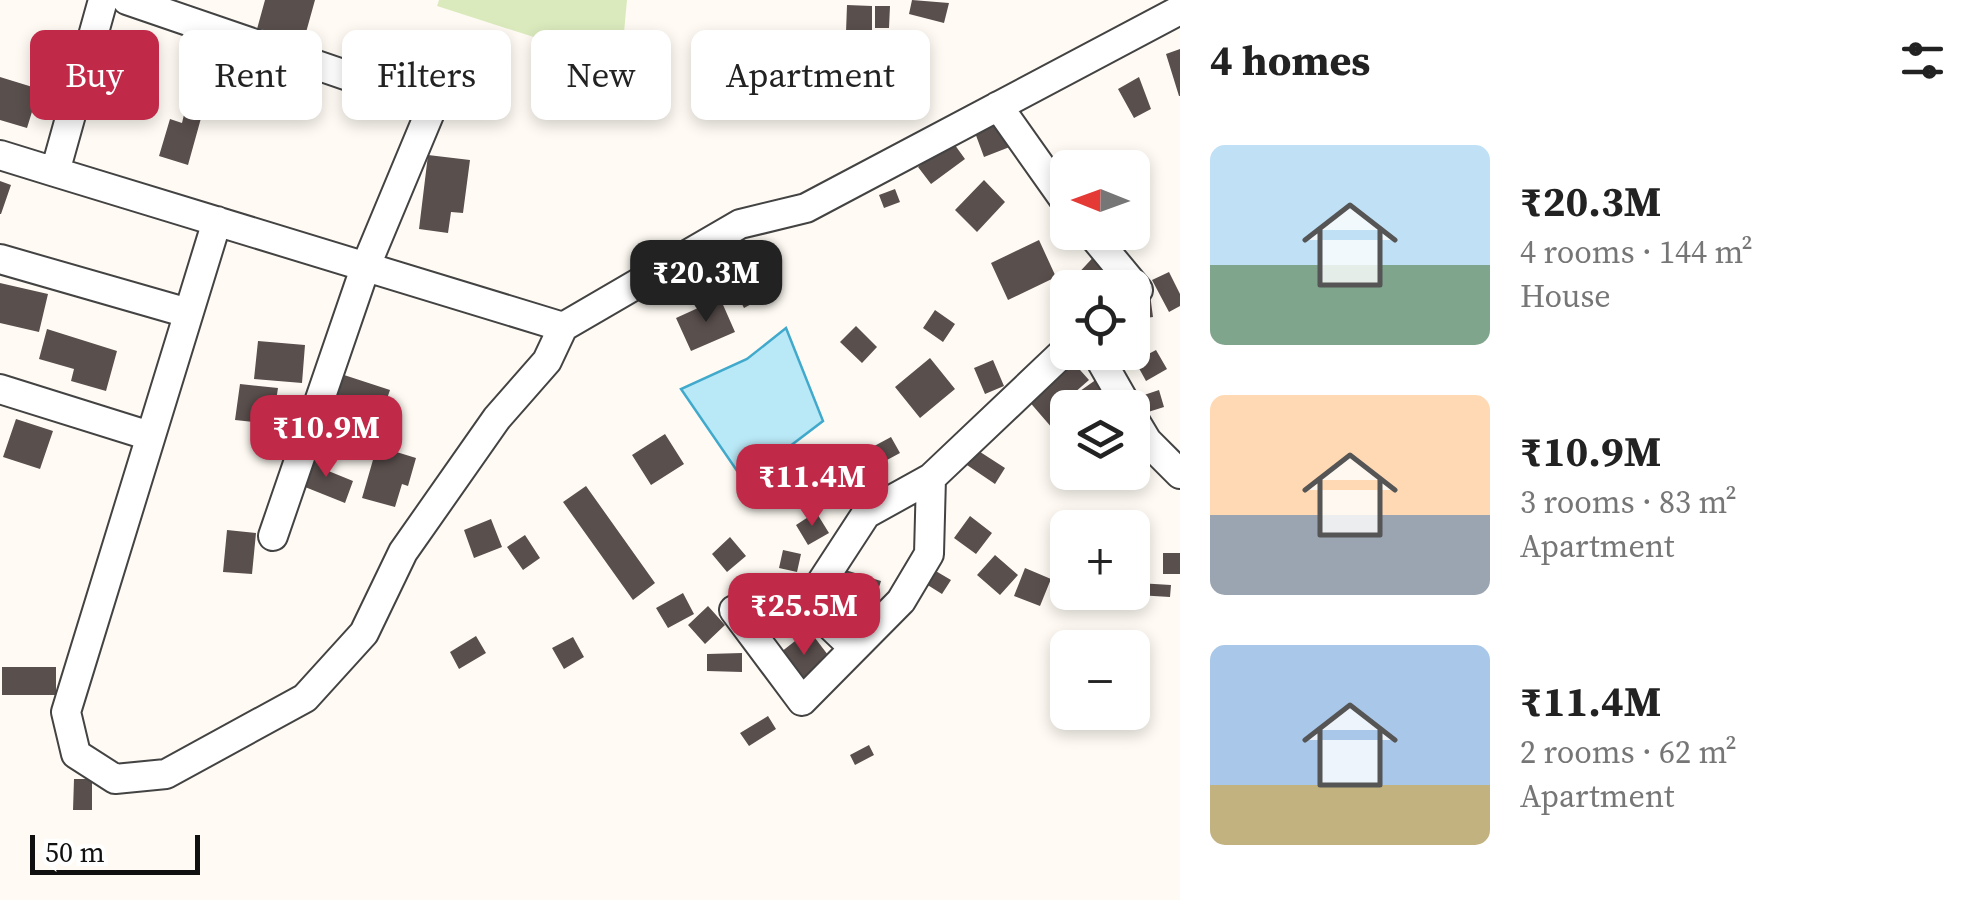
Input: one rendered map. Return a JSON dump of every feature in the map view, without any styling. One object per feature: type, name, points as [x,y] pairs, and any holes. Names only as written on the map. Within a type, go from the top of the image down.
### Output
[{"type":"street","points":[[55,172],[102,0]]},
{"type":"street","points":[[127,0],[432,105],[365,268],[273,536]]},
{"type":"street","points":[[217,221],[66,712],[76,754],[115,779],[166,774],[305,698],[364,634],[402,552],[497,418],[547,361],[563,327],[740,224],[806,208],[1180,10]]},
{"type":"street","points":[[998,106],[1050,180]]},
{"type":"street","points":[[0,154],[563,327]]},
{"type":"street","points":[[1105,250],[1121,270]]},
{"type":"street","points":[[0,259],[188,313]]},
{"type":"street","points":[[854,648],[813,609],[821,583],[866,514],[930,478],[1050,365]]},
{"type":"street","points":[[0,390],[150,436]]},
{"type":"street","points":[[1150,444],[1180,474]]},
{"type":"street","points":[[734,610],[802,701],[900,601],[929,554],[930,478]]},
{"type":"green space","points":[[439,0],[627,0],[624,30],[531,30],[531,36],[437,6]]},
{"type":"water","points":[[786,328],[823,421],[744,481],[681,389],[747,359]]},
{"type":"building","points":[[265,0],[315,0],[307,30],[257,29]]},
{"type":"building","points":[[912,0],[949,3],[944,23],[909,14]]},
{"type":"building","points":[[847,5],[872,6],[872,30],[846,30]]},
{"type":"building","points":[[875,6],[890,6],[889,28],[875,28]]},
{"type":"building","points":[[1180,49],[1180,96],[1179,96],[1166,54]]},
{"type":"building","points":[[0,77],[30,86],[27,128],[0,120]]},
{"type":"building","points":[[1139,77],[1151,109],[1134,118],[1118,89]]},
{"type":"building","points":[[1010,116],[1020,143],[984,157],[974,130]]},
{"type":"building","points":[[170,119],[182,123],[200,120],[188,165],[159,156]]},
{"type":"building","points":[[952,141],[965,159],[931,184],[918,167]]},
{"type":"building","points":[[428,155],[470,160],[463,213],[451,212],[448,233],[419,229]]},
{"type":"building","points":[[984,180],[1005,202],[977,232],[955,210]]},
{"type":"building","points":[[0,181],[11,185],[1,214],[0,214]]},
{"type":"building","points":[[895,189],[900,202],[884,208],[879,195]]},
{"type":"building","points":[[1039,240],[1053,270],[1050,280],[1008,300],[991,263]]},
{"type":"building","points":[[1100,250],[1112,262],[1104,270],[1081,270]]},
{"type":"building","points":[[745,256],[766,296],[744,308],[723,268]]},
{"type":"building","points":[[1169,272],[1180,294],[1180,306],[1169,312],[1152,280]]},
{"type":"building","points":[[0,283],[48,294],[39,332],[0,323]]},
{"type":"building","points":[[720,298],[735,332],[691,351],[676,318]]},
{"type":"building","points":[[935,310],[955,324],[943,342],[923,328]]},
{"type":"building","points":[[856,326],[877,347],[862,363],[840,342]]},
{"type":"building","points":[[47,329],[117,351],[106,391],[71,381],[74,369],[39,359]]},
{"type":"building","points":[[258,341],[305,345],[302,383],[254,379]]},
{"type":"building","points":[[1156,350],[1167,369],[1146,381],[1140,370],[1150,370],[1150,353]]},
{"type":"building","points":[[930,358],[955,389],[920,418],[895,387]]},
{"type":"building","points":[[993,360],[1004,386],[985,394],[974,368]]},
{"type":"building","points":[[1061,370],[1080,370],[1089,380],[1078,390],[1050,390],[1050,426],[1027,399]]},
{"type":"building","points":[[341,374],[390,390],[378,425],[329,408]]},
{"type":"building","points":[[1097,379],[1104,390],[1081,390]]},
{"type":"building","points":[[240,384],[278,388],[276,401],[292,403],[289,426],[235,420]]},
{"type":"building","points":[[1159,390],[1164,407],[1150,411],[1150,393]]},
{"type":"building","points":[[16,419],[53,431],[40,469],[3,457]]},
{"type":"building","points":[[665,434],[684,464],[651,485],[632,455]]},
{"type":"building","points":[[891,437],[900,453],[874,467],[865,451]]},
{"type":"building","points":[[377,446],[416,458],[408,486],[402,484],[395,507],[362,498]]},
{"type":"building","points":[[974,448],[1005,468],[995,484],[964,463]]},
{"type":"building","points":[[312,454],[330,461],[326,470],[353,481],[345,503],[300,485]]},
{"type":"building","points":[[586,486],[655,583],[633,600],[563,502]]},
{"type":"building","points":[[816,512],[829,533],[808,545],[796,525]]},
{"type":"building","points":[[970,516],[992,533],[976,554],[954,538]]},
{"type":"building","points":[[491,519],[502,547],[474,558],[464,530]]},
{"type":"building","points":[[227,530],[256,533],[252,574],[223,572]]},
{"type":"building","points":[[525,535],[540,558],[523,570],[507,547]]},
{"type":"building","points":[[730,537],[746,556],[727,572],[712,554]]},
{"type":"building","points":[[783,550],[801,554],[797,572],[779,568]]},
{"type":"building","points":[[1163,553],[1180,553],[1180,574],[1163,574]]},
{"type":"building","points":[[995,555],[1018,575],[1000,595],[977,575]]},
{"type":"building","points":[[839,568],[881,581],[867,628],[825,615]]},
{"type":"building","points":[[1025,568],[1050,579],[1040,606],[1014,596]]},
{"type":"building","points":[[934,570],[951,580],[942,594],[926,584]]},
{"type":"building","points":[[1150,584],[1171,585],[1170,597],[1150,596]]},
{"type":"building","points":[[683,593],[694,614],[668,628],[656,608]]},
{"type":"building","points":[[708,606],[725,625],[705,644],[688,625]]},
{"type":"building","points":[[809,630],[831,659],[798,685],[776,656]]},
{"type":"building","points":[[476,636],[486,653],[459,669],[450,652]]},
{"type":"building","points":[[573,637],[584,657],[564,669],[552,648]]},
{"type":"building","points":[[742,653],[742,672],[707,671],[707,654]]},
{"type":"building","points":[[2,667],[56,667],[56,695],[2,695]]},
{"type":"building","points":[[768,716],[776,729],[749,746],[740,733]]},
{"type":"building","points":[[869,745],[874,755],[855,765],[850,755]]},
{"type":"building","points":[[74,779],[92,779],[92,810],[73,810]]}]
